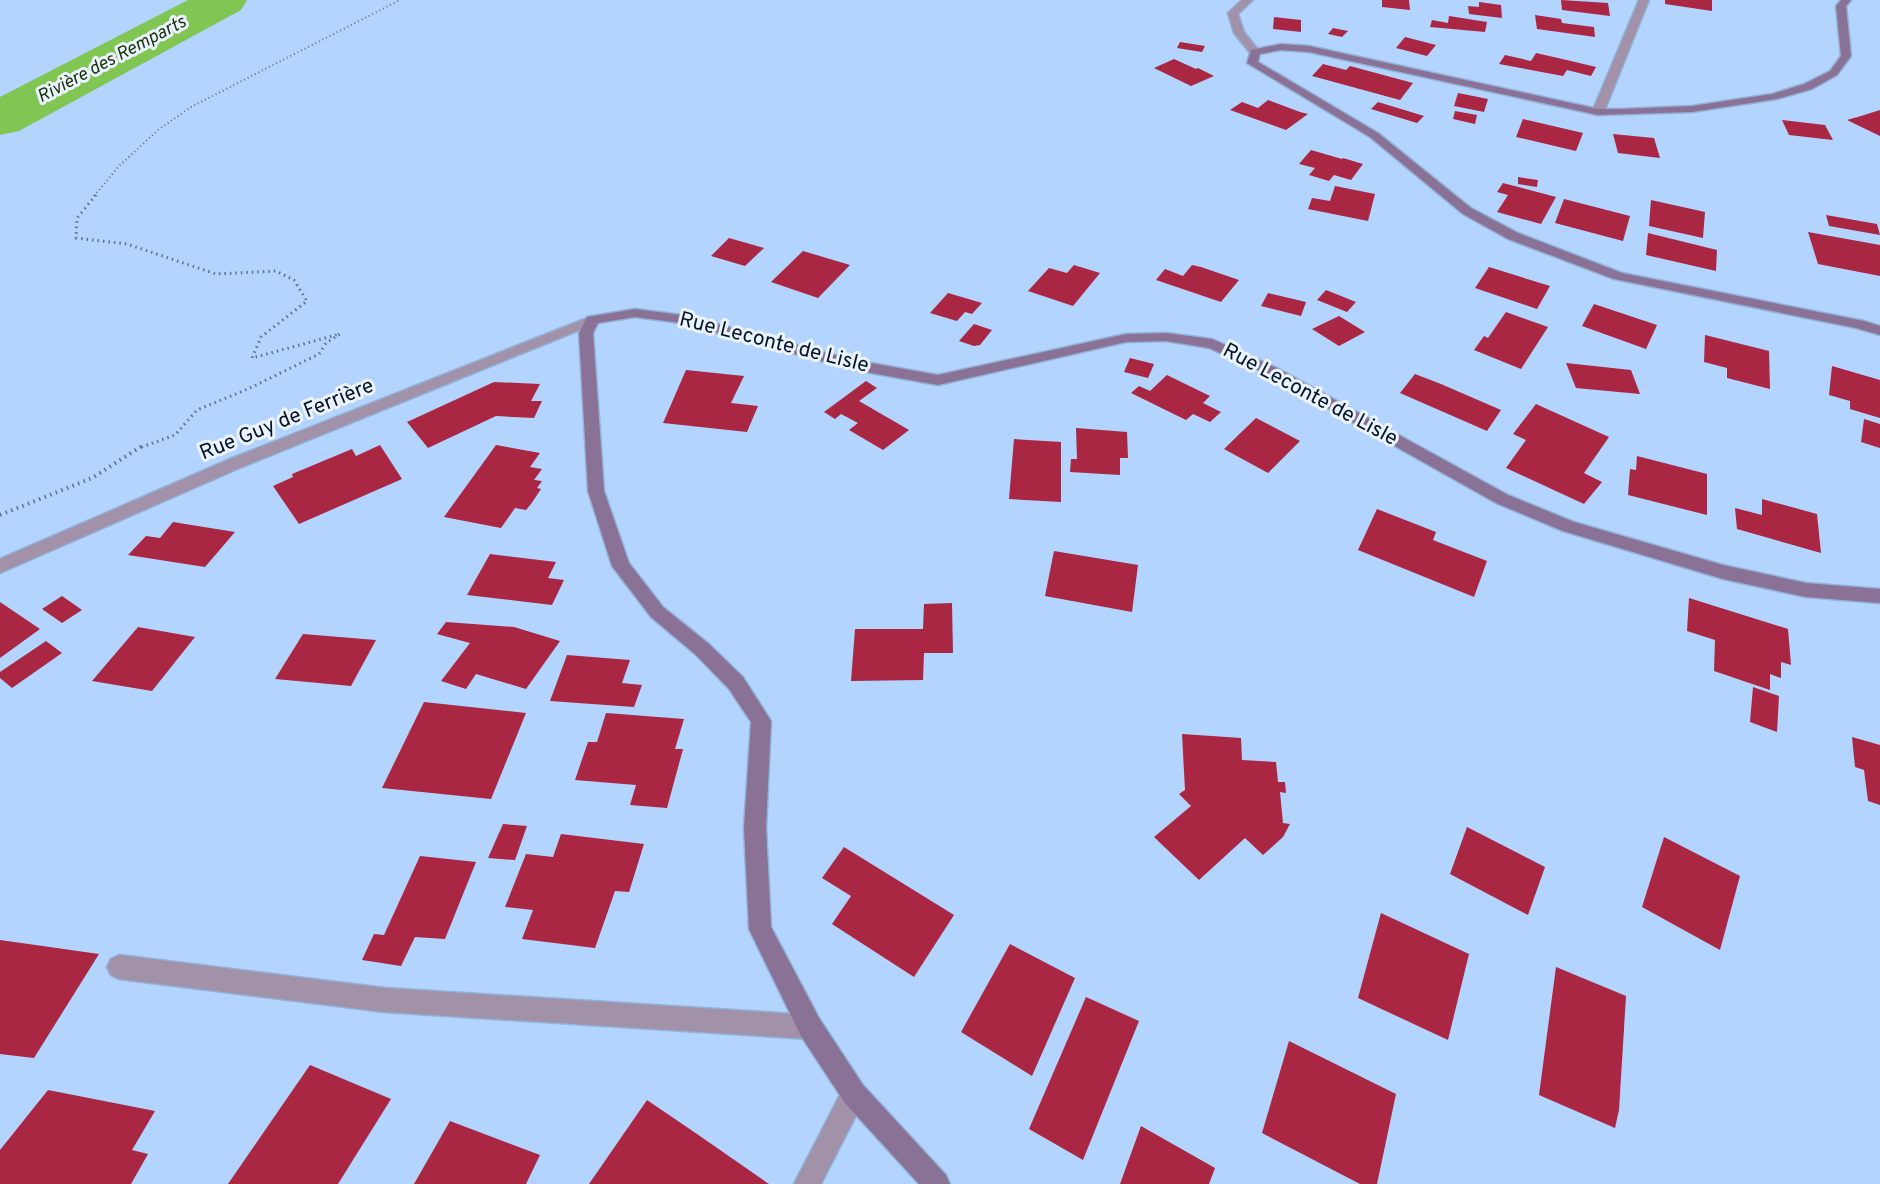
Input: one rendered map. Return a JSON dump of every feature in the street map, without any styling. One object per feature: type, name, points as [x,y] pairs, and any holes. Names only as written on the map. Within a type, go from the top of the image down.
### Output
[{"type":"street","points":[[1248,0],[1233,13],[1239,33],[1255,52]]},
{"type":"street","points":[[1598,112],[1644,0]]},
{"type":"street","points":[[1255,52],[1281,47],[1309,49],[1598,112],[1630,114],[1737,104],[1817,85],[1834,74],[1846,56],[1841,6],[1846,0]]},
{"type":"street","points":[[1255,52],[1252,63],[1374,135],[1467,211],[1513,236],[1619,276],[1859,324],[1880,331]]},
{"type":"street","name":"Rue Leconte de Lisle","points":[[592,320],[634,313],[682,319],[854,365],[938,380],[1126,338],[1166,337],[1212,344],[1272,371],[1502,499],[1569,526],[1723,573],[1806,590],[1880,596]]},
{"type":"street","points":[[592,320],[586,333],[596,491],[621,567],[657,612],[702,649],[736,683],[761,721],[755,828],[760,929],[810,1026],[854,1094],[937,1184]]},
{"type":"street","name":"Rue Guy de Ferrière","points":[[0,566],[236,463],[592,320]]},
{"type":"street","points":[[119,967],[385,1000],[810,1026]]},
{"type":"street","points":[[807,1184],[854,1094]]},
{"type":"path","points":[[0,515],[92,478],[140,447],[175,435],[197,410],[248,389],[319,354],[326,343],[340,334],[318,338],[276,354],[252,358],[261,337],[307,301],[294,280],[276,271],[216,273],[127,244],[76,238],[77,218],[119,166],[158,130],[191,107],[347,24],[400,0]]},
{"type":"building","points":[[1382,0],[1409,0],[1410,10],[1382,7]]},
{"type":"building","points":[[1561,0],[1608,3],[1610,16],[1562,10]]},
{"type":"building","points":[[1665,0],[1712,0],[1712,11],[1665,4]]},
{"type":"building","points":[[1479,2],[1501,5],[1502,18],[1469,14],[1468,6],[1479,7]]},
{"type":"building","points":[[1535,15],[1561,19],[1562,23],[1594,27],[1595,37],[1537,29]]},
{"type":"building","points":[[1449,16],[1487,22],[1485,32],[1430,27],[1432,20],[1448,23]]},
{"type":"building","points":[[1274,17],[1301,20],[1301,32],[1273,29]]},
{"type":"building","points":[[1333,28],[1348,31],[1342,37],[1328,34]]},
{"type":"building","points":[[1405,37],[1436,45],[1427,56],[1396,48]]},
{"type":"building","points":[[1180,42],[1205,46],[1202,52],[1177,48]]},
{"type":"building","points":[[1536,53],[1596,67],[1591,76],[1567,70],[1563,76],[1499,64],[1505,55],[1531,61]]},
{"type":"building","points":[[1174,59],[1214,76],[1191,86],[1154,68]]},
{"type":"building","points":[[1323,64],[1346,70],[1350,66],[1413,83],[1400,100],[1312,76]]},
{"type":"building","points":[[1458,93],[1488,99],[1484,112],[1454,106]]},
{"type":"building","points":[[1268,100],[1308,114],[1286,130],[1230,110],[1242,102],[1258,108]]},
{"type":"building","points":[[1378,102],[1424,116],[1417,123],[1371,109]]},
{"type":"building","points":[[1880,110],[1880,136],[1847,120],[1861,116]]},
{"type":"building","points":[[1455,111],[1477,115],[1475,124],[1453,119]]},
{"type":"building","points":[[1523,119],[1583,133],[1576,151],[1516,137]]},
{"type":"building","points":[[1782,120],[1825,125],[1833,140],[1789,135]]},
{"type":"building","points":[[1613,134],[1654,138],[1660,158],[1618,153]]},
{"type":"building","points":[[1311,150],[1363,164],[1351,180],[1334,175],[1329,181],[1309,175],[1315,168],[1299,164]]},
{"type":"building","points":[[1518,177],[1538,180],[1537,187],[1518,184]]},
{"type":"building","points":[[1503,183],[1556,197],[1541,224],[1497,212],[1508,195],[1497,192]]},
{"type":"building","points":[[1335,186],[1375,194],[1368,221],[1308,209],[1312,198],[1330,201]]},
{"type":"building","points":[[1564,199],[1630,216],[1623,241],[1555,223]]},
{"type":"building","points":[[1651,200],[1705,212],[1703,238],[1649,226]]},
{"type":"building","points":[[1826,215],[1877,224],[1880,235],[1829,226]]},
{"type":"building","points":[[1808,232],[1880,245],[1880,276],[1818,264]]},
{"type":"building","points":[[1648,233],[1717,250],[1716,271],[1646,255]]},
{"type":"building","points":[[729,238],[764,248],[745,266],[711,256]]},
{"type":"building","points":[[803,251],[850,265],[818,298],[771,282]]},
{"type":"building","points":[[1074,265],[1100,273],[1073,306],[1028,291],[1049,268],[1067,273]]},
{"type":"building","points":[[1192,265],[1239,280],[1221,302],[1156,280],[1165,269],[1183,276]]},
{"type":"building","points":[[1489,267],[1550,286],[1537,309],[1475,288]]},
{"type":"building","points":[[1326,290],[1356,302],[1347,312],[1317,300]]},
{"type":"building","points":[[948,293],[982,303],[972,314],[965,312],[957,321],[930,313]]},
{"type":"building","points":[[1268,293],[1306,302],[1301,316],[1261,306]]},
{"type":"building","points":[[1594,304],[1657,325],[1646,349],[1582,326]]},
{"type":"building","points":[[1506,312],[1548,327],[1521,369],[1474,350],[1484,336],[1488,338]]},
{"type":"building","points":[[1339,316],[1365,332],[1339,346],[1312,329]]},
{"type":"building","points":[[974,324],[992,330],[980,345],[974,346],[959,341]]},
{"type":"building","points":[[1705,335],[1769,351],[1770,389],[1727,378],[1727,368],[1704,362]]},
{"type":"building","points":[[1130,358],[1154,364],[1148,378],[1124,372]]},
{"type":"building","points":[[1566,363],[1631,370],[1640,394],[1576,388]]},
{"type":"building","points":[[1832,366],[1880,380],[1880,418],[1850,409],[1850,401],[1829,395]]},
{"type":"building","points":[[686,370],[744,376],[731,403],[758,406],[747,432],[663,423]]},
{"type":"building","points":[[1415,374],[1501,410],[1487,431],[1400,393]]},
{"type":"building","points":[[1167,375],[1210,396],[1203,403],[1221,412],[1210,422],[1193,414],[1186,420],[1131,393],[1139,386],[1150,391]]},
{"type":"building","points":[[866,381],[877,388],[859,401],[909,430],[883,450],[849,430],[858,423],[841,414],[835,419],[824,412]]},
{"type":"building","points":[[494,382],[540,384],[531,401],[542,401],[534,418],[496,416],[428,448],[407,422]]},
{"type":"building","points":[[1536,404],[1609,437],[1584,473],[1602,482],[1584,504],[1506,468],[1526,440],[1513,434]]},
{"type":"building","points":[[1256,418],[1300,441],[1268,473],[1224,449]]},
{"type":"building","points":[[1864,419],[1880,424],[1880,448],[1861,442]]},
{"type":"building","points":[[1076,428],[1127,432],[1128,458],[1120,458],[1120,475],[1070,472],[1071,459],[1077,459]]},
{"type":"building","points":[[1014,439],[1061,442],[1061,502],[1009,499]]},
{"type":"building","points":[[380,445],[402,479],[299,524],[273,486],[293,477],[292,474],[352,449],[356,456]]},
{"type":"building","points":[[496,445],[540,453],[530,467],[542,469],[534,480],[542,481],[537,488],[541,489],[531,504],[526,510],[515,508],[501,528],[444,517]]},
{"type":"building","points":[[1637,456],[1707,474],[1707,515],[1628,495],[1630,469],[1636,470]]},
{"type":"building","points":[[1762,499],[1817,514],[1821,553],[1737,529],[1735,508],[1762,515]]},
{"type":"building","points":[[1377,509],[1436,532],[1433,540],[1487,561],[1474,597],[1358,550]]},
{"type":"building","points":[[173,522],[235,532],[205,567],[128,555],[146,536],[160,538]]},
{"type":"building","points":[[1054,551],[1138,565],[1132,612],[1045,596]]},
{"type":"building","points":[[490,554],[556,562],[548,578],[564,580],[552,605],[467,595]]},
{"type":"building","points":[[62,596],[82,610],[62,623],[42,609]]},
{"type":"building","points":[[1689,598],[1788,629],[1791,665],[1781,662],[1781,678],[1770,674],[1770,690],[1714,671],[1715,640],[1687,631]]},
{"type":"building","points":[[0,602],[40,629],[0,658]]},
{"type":"building","points":[[952,603],[953,653],[924,653],[923,680],[851,681],[855,629],[923,629],[924,604]]},
{"type":"building","points":[[446,622],[514,627],[560,641],[526,689],[476,674],[466,689],[441,681],[470,643],[437,634]]},
{"type":"building","points":[[138,627],[195,637],[152,691],[92,681]]},
{"type":"building","points":[[303,634],[376,640],[351,686],[275,679]]},
{"type":"building","points":[[46,641],[62,653],[12,688],[0,678],[0,672]]},
{"type":"building","points":[[567,655],[630,660],[622,683],[642,685],[634,707],[550,701]]},
{"type":"building","points":[[1753,687],[1779,696],[1777,732],[1750,722]]},
{"type":"building","points":[[424,702],[526,713],[491,799],[382,788]]},
{"type":"building","points":[[606,713],[684,719],[675,749],[683,749],[667,808],[630,805],[636,785],[575,780],[588,742],[597,742]]},
{"type":"building","points":[[1182,734],[1241,738],[1242,760],[1276,762],[1278,782],[1285,782],[1286,793],[1280,792],[1283,823],[1290,824],[1283,837],[1263,855],[1245,838],[1199,880],[1154,837],[1191,806],[1179,794],[1185,790]]},
{"type":"building","points":[[1852,737],[1880,745],[1880,805],[1868,801],[1864,770],[1855,767]]},
{"type":"building","points":[[503,824],[527,826],[515,860],[488,858]]},
{"type":"building","points":[[1467,827],[1545,867],[1528,915],[1450,874]]},
{"type":"building","points":[[561,834],[644,844],[629,892],[615,891],[595,948],[522,939],[533,910],[505,907],[526,854],[553,857]]},
{"type":"building","points":[[1664,837],[1740,876],[1720,950],[1642,907]]},
{"type":"building","points":[[844,847],[954,915],[914,977],[832,924],[851,896],[822,878]]},
{"type":"building","points":[[420,856],[476,862],[445,939],[415,937],[401,966],[362,960],[374,934],[384,935]]},
{"type":"building","points":[[1381,913],[1469,954],[1448,1040],[1358,998]]},
{"type":"building","points":[[0,940],[99,954],[34,1058],[0,1054]]},
{"type":"building","points":[[1010,944],[1075,978],[1032,1076],[961,1032]]},
{"type":"building","points":[[1556,967],[1626,996],[1619,1110],[1615,1128],[1539,1095]]},
{"type":"building","points":[[1086,997],[1139,1021],[1083,1160],[1029,1129]]},
{"type":"building","points":[[1289,1041],[1396,1094],[1377,1184],[1360,1184],[1262,1133]]},
{"type":"building","points":[[310,1065],[391,1099],[338,1184],[228,1184]]},
{"type":"building","points":[[48,1090],[155,1111],[132,1150],[148,1154],[131,1184],[0,1184],[0,1150]]},
{"type":"building","points":[[647,1100],[697,1134],[769,1184],[589,1184]]},
{"type":"building","points":[[450,1121],[540,1155],[526,1184],[414,1184]]},
{"type":"building","points":[[1141,1126],[1215,1168],[1209,1184],[1120,1184]]},
{"type":"waterway","name":"Rivière des Remparts","points":[[0,119],[224,0]]}]
